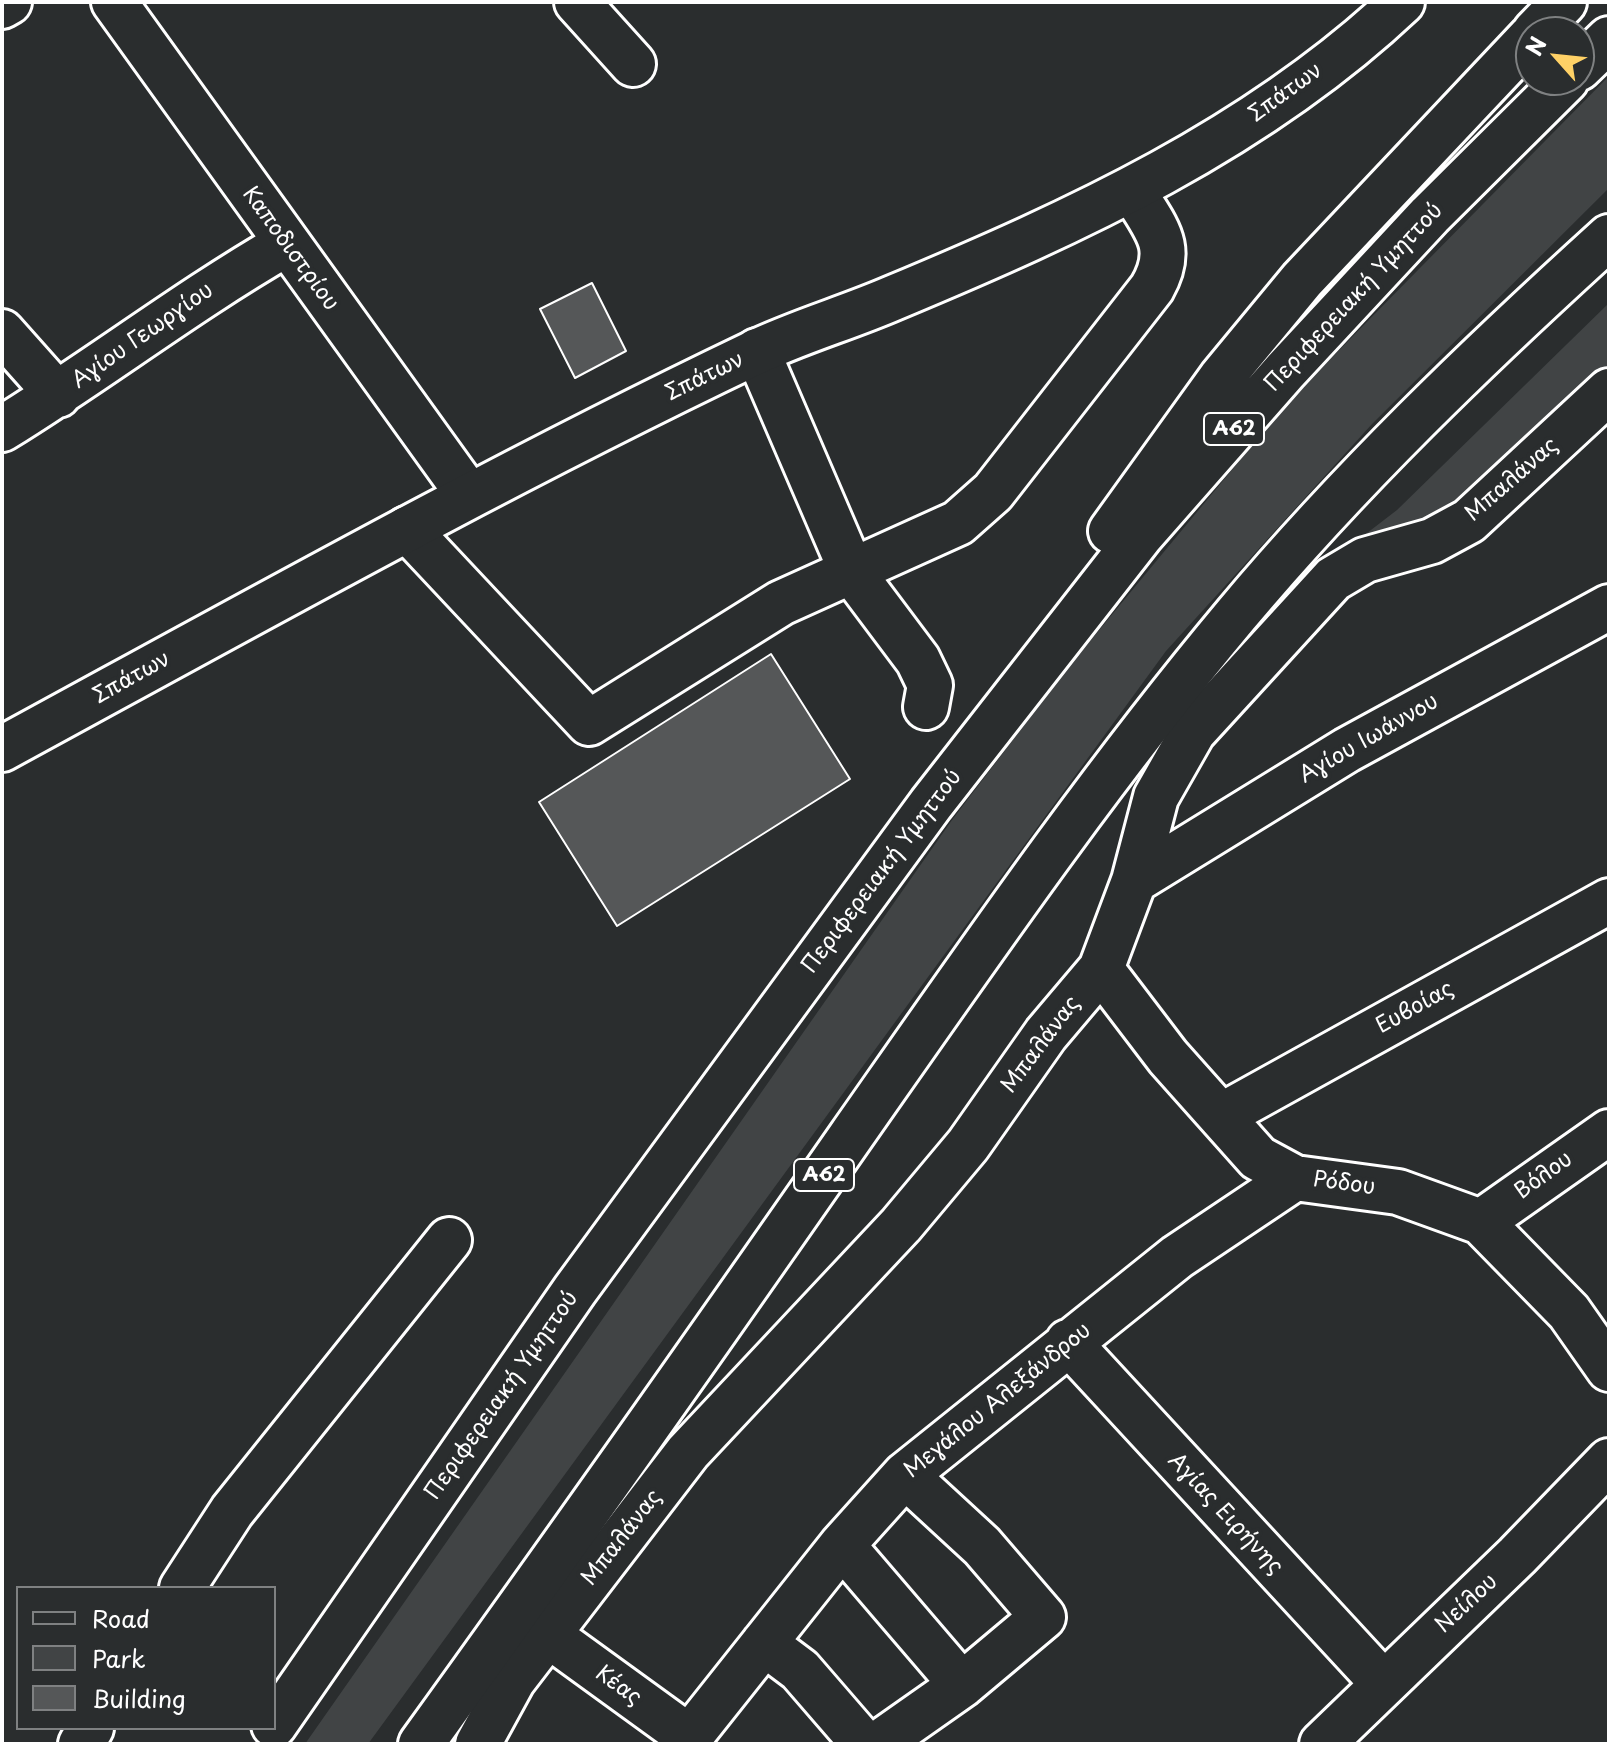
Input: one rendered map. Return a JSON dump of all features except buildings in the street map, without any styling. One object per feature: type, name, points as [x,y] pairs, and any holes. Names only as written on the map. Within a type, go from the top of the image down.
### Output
[{"type":"main road","points":[[2,6],[9,2]]},
{"type":"main road","name":"Καποδιστρίου","points":[[114,2],[468,494]]},
{"type":"main road","points":[[577,2],[633,64]]},
{"type":"main road","name":"Σπάτων","points":[[2,749],[468,494],[757,351],[1005,252],[1133,191],[1264,110],[1402,2]]},
{"type":"main road","points":[[931,804],[967,730],[1221,378],[1302,280],[1515,54]]},
{"type":"main road","name":"Περιφερειακή Υμηττού","points":[[276,1722],[575,1290],[931,804],[1141,535],[1285,371],[1409,238],[1550,96]]},
{"type":"main road","points":[[407,529],[589,723],[781,603],[958,523],[993,492],[1152,288],[1163,267],[1165,251],[1159,235],[1133,191]]},
{"type":"main road","name":"Α62","points":[[421,1744],[603,1491],[1023,890],[1128,750],[1237,614],[1311,530],[1496,340],[1609,237]]},
{"type":"main road","name":"Αγίου Γεωργίου","points":[[2,429],[58,395],[209,288],[286,244]]},
{"type":"main road","points":[[1496,340],[1609,254]]},
{"type":"main road","points":[[2,332],[58,395]]},
{"type":"main road","points":[[757,351],[852,572],[918,660],[930,685],[926,707]]},
{"type":"main road","name":"Μπαλάνας","points":[[478,1744],[513,1680],[688,1452],[920,1202],[968,1145],[1046,1034],[1101,969],[1134,881],[1156,797],[1193,732],[1333,579],[1365,560],[1432,541],[1469,521],[1609,391]]},
{"type":"main road","name":"Αγίου Ιωάννου","points":[[1134,881],[1347,750],[1609,607]]},
{"type":"main road","name":"Ευβοίας","points":[[1221,1116],[1609,901]]},
{"type":"main road","name":"Ρόδου","points":[[1101,969],[1168,1057],[1258,1158],[1295,1178],[1398,1192],[1481,1222],[1569,1312],[1609,1369]]},
{"type":"main road","name":"Βόλου","points":[[1481,1222],[1609,1132]]},
{"type":"main road","name":"Μεγάλου Αλεξάνδρου","points":[[686,1740],[842,1545],[905,1475],[1177,1257],[1295,1178]]},
{"type":"main road","points":[[183,1586],[232,1511],[449,1240]]},
{"type":"main road","name":"Αγίας Ειρήνης","points":[[1068,1342],[1383,1683]]},
{"type":"main road","name":"Νείλου","points":[[1322,1744],[1517,1556],[1609,1461]]},
{"type":"main road","points":[[878,1744],[962,1685],[1043,1617],[982,1546],[905,1475]]},
{"type":"main road","points":[[842,1545],[962,1685]]},
{"type":"main road","name":"Κέας","points":[[547,1634],[686,1740]]},
{"type":"main road","points":[[764,1643],[800,1670],[864,1744]]},
{"type":"green space","points":[[1609,76],[1609,188],[1372,424],[1166,651],[368,1744],[305,1744],[952,820],[1066,670],[1289,401],[1589,96],[1595,96],[1595,90]]},
{"type":"green space","points":[[1609,303],[1609,369],[1508,467],[1439,517],[1341,553],[1397,510]]}]
